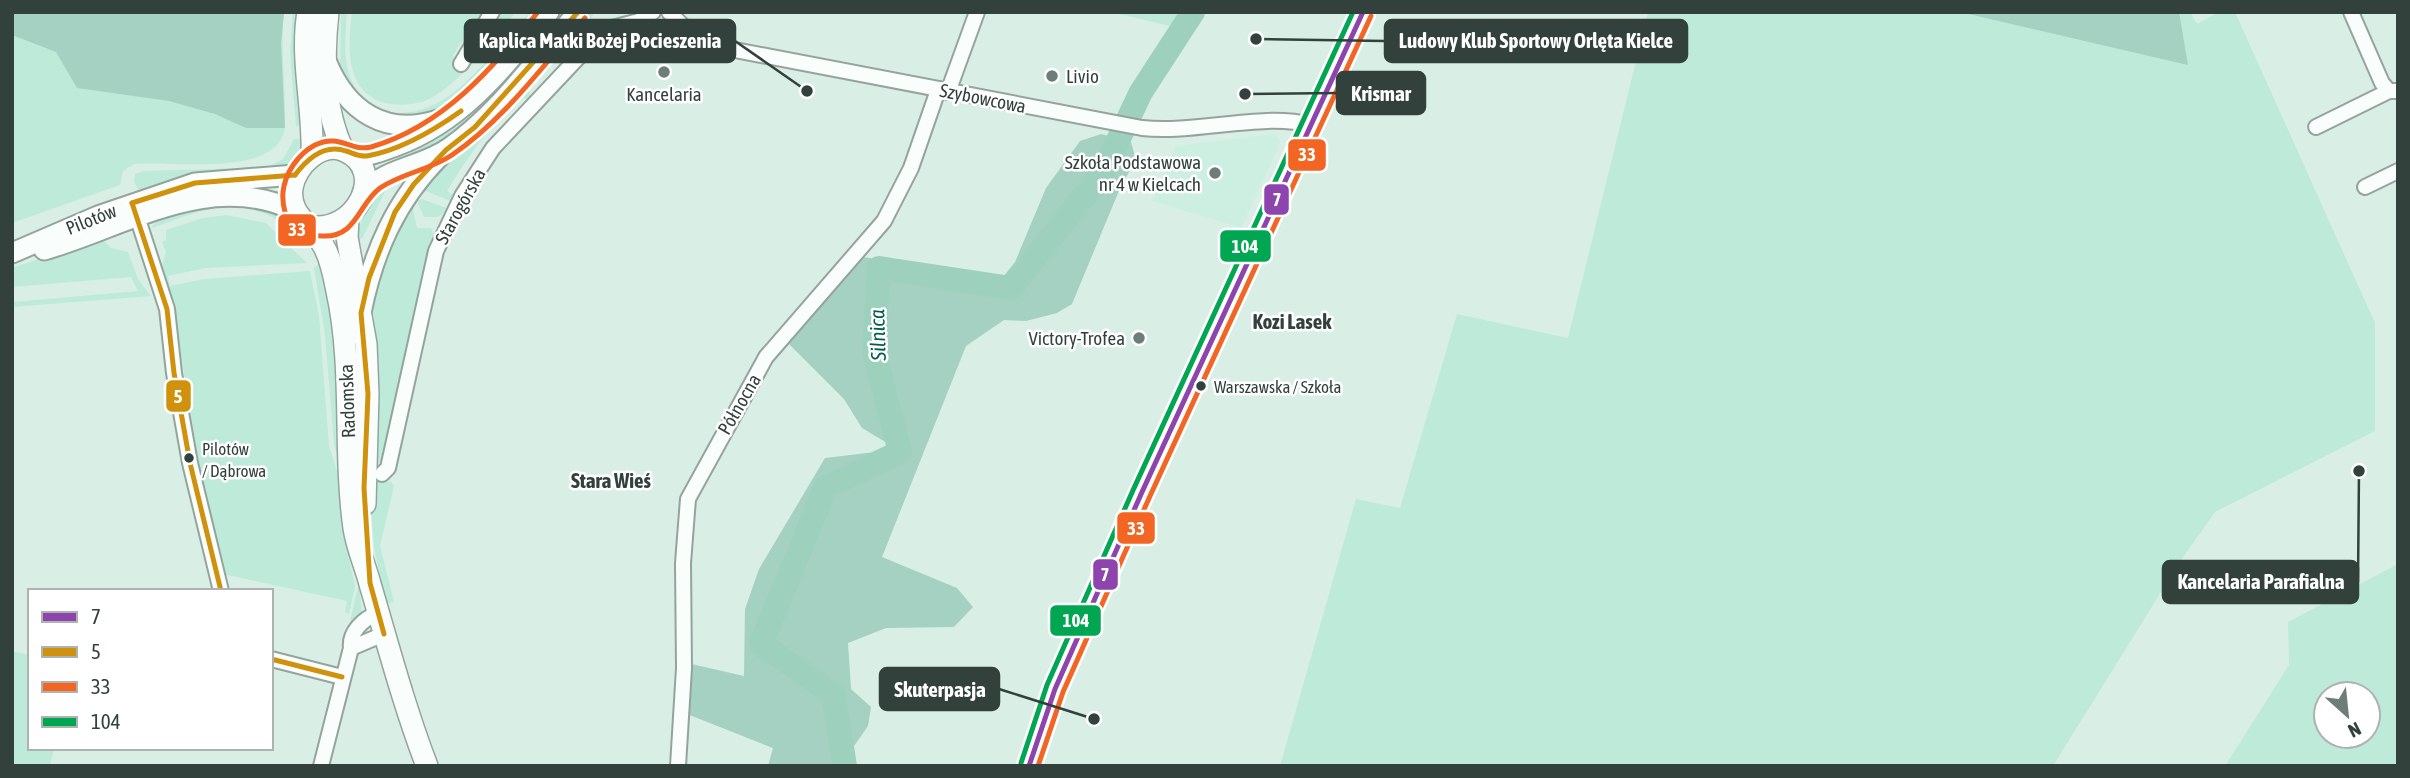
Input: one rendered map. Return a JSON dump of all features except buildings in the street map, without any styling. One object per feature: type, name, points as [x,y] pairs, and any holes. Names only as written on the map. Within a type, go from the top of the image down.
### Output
[{"type":"main road","points":[[308,12],[306,62],[313,118],[312,156]]},
{"type":"main road","points":[[328,12],[325,59],[330,106],[349,153],[362,170],[363,192],[357,207],[348,218],[328,227],[301,218],[291,197],[295,176],[312,156],[324,150],[349,153],[369,156],[413,140],[461,110],[495,77],[549,12]]},
{"type":"main road","points":[[361,313],[369,278],[395,212],[414,184],[446,150],[475,127],[578,12]]},
{"type":"main road","points":[[1029,766],[1055,689],[1363,12]]},
{"type":"main road","points":[[325,59],[341,92],[363,114],[379,122],[411,126],[434,121],[461,110]]},
{"type":"main road","points":[[363,192],[390,172],[446,150]]},
{"type":"main road","name":"Pilotów","points":[[12,259],[195,183],[295,176]]},
{"type":"main road","name":"Pilotów","points":[[12,253],[135,210],[217,195],[263,199],[301,218]]},
{"type":"main road","name":"Radomska","points":[[301,218],[325,248],[337,290],[344,331],[354,527],[381,624],[427,766]]},
{"type":"main road","name":"Radomska","points":[[348,218],[352,273],[361,313],[367,366],[364,488],[370,583]]},
{"type":"street","points":[[461,64],[492,12]]},
{"type":"street","name":"Starogórska","points":[[382,474],[388,468],[436,251],[462,196],[493,148],[604,30],[639,21],[653,12]]},
{"type":"street","name":"Szybowcowa","points":[[669,12],[691,34],[714,46],[1142,128],[1195,130],[1291,120],[1311,125]]},
{"type":"street","name":"Północna","points":[[678,766],[684,668],[683,563],[688,499],[766,357],[884,221],[911,168],[976,12]]},
{"type":"street","points":[[2316,127],[2393,91],[2382,83],[2351,12]]},
{"type":"street","points":[[2365,187],[2398,171]]},
{"type":"street","points":[[135,210],[167,309],[174,373],[190,463],[221,589]]},
{"type":"street","points":[[321,766],[351,648],[350,641],[363,621],[381,624]]},
{"type":"street","points":[[351,648],[381,624]]},
{"type":"street","points":[[273,660],[342,677]]},
{"type":"shaded area","points":[[12,12],[284,12],[285,124],[280,142],[266,153],[223,164],[134,164],[123,171],[120,185],[12,223]]},
{"type":"shaded area","points":[[12,12],[284,12],[281,44],[285,128],[246,128],[215,114],[169,101],[77,88],[56,52],[12,35]]},
{"type":"shaded area","points":[[293,12],[301,12],[305,124],[296,126],[290,53]]},
{"type":"shaded area","points":[[341,12],[347,12],[345,39],[350,77],[364,98],[376,106],[351,94],[340,67]]},
{"type":"shaded area","points":[[352,12],[484,12],[468,43],[461,42],[453,56],[457,62],[498,12],[516,12],[477,58],[445,89],[423,101],[402,105],[376,100],[357,82],[350,56]]},
{"type":"shaded area","points":[[531,12],[535,12],[479,74],[446,105],[414,119],[382,112],[407,113],[429,107],[449,96],[483,65]]},
{"type":"shaded area","points":[[558,12],[567,12],[491,97],[449,134],[400,163],[396,154]]},
{"type":"shaded area","points":[[587,12],[596,12],[528,86],[531,98],[528,101],[520,94],[472,152],[447,191],[456,197],[453,202],[418,188]]},
{"type":"shaded area","points":[[1111,12],[1180,12],[1170,26]]},
{"type":"shaded area","points":[[1648,12],[2190,12],[2197,24],[2219,12],[2235,12],[2375,323],[2375,431],[2215,512],[2179,563],[2053,766],[1280,766],[1356,499],[1400,508],[1457,314],[1568,338]]},
{"type":"shaded area","points":[[1960,12],[2179,12],[2188,65]]},
{"type":"shaded area","points":[[1101,134],[1131,142],[1136,160],[1121,186],[1072,304],[1057,313],[1026,321],[1004,320],[966,346],[882,557],[957,588],[973,607],[954,627],[886,628],[848,643],[851,689],[871,707],[868,726],[854,746],[856,766],[768,766],[773,748],[687,714],[687,663],[744,676],[745,609],[759,569],[825,458],[884,451],[887,443],[862,428],[844,399],[789,344],[863,257],[990,278],[1003,277],[1015,262],[1046,188],[1080,141]]},
{"type":"shaded area","name":"Szkoła Podstawowa nr 4 w Kielcach","points":[[1275,134],[1281,142],[1241,228],[1152,201],[1176,146]]},
{"type":"shaded area","points":[[304,138],[302,151],[286,169],[145,191],[138,189],[134,182],[135,174],[145,171],[268,167],[283,159],[294,139]]},
{"type":"shaded area","points":[[389,183],[363,237],[357,241],[367,209]]},
{"type":"shaded area","points":[[422,199],[449,209],[438,217],[424,217],[417,201]]},
{"type":"shaded area","points":[[412,205],[417,228],[431,228],[435,238],[383,462],[376,463],[376,479],[391,482],[394,486],[380,546],[394,602],[389,603],[385,601],[374,547],[369,482],[379,383],[372,297],[390,235]]},
{"type":"shaded area","points":[[193,206],[231,206],[262,209],[290,222],[318,248],[304,246],[298,242],[270,216],[239,208],[194,213],[150,229],[159,218]]},
{"type":"shaded area","points":[[226,215],[266,223],[307,263],[206,268],[168,276],[170,286],[204,279],[310,271],[319,316],[329,446],[339,477],[342,525],[355,586],[349,614],[345,612],[347,601],[223,574],[198,464],[174,309],[162,267],[166,252],[162,242],[166,240],[166,230],[203,218]]},
{"type":"shaded area","points":[[101,238],[111,248],[128,252],[138,279],[151,296],[12,307],[12,302],[138,291],[131,277],[12,287],[12,268]]},
{"type":"shaded area","points":[[323,262],[334,323],[342,471],[334,444],[325,335],[314,268]]},
{"type":"shaded area","points":[[2398,564],[2398,766],[2225,766],[2289,665],[2288,622]]},
{"type":"shaded area","points":[[359,583],[362,613],[348,630]]},
{"type":"shaded area","points":[[12,651],[28,655],[28,750],[54,750],[50,766],[12,766]]},
{"type":"waterway","name":"Silnica","points":[[845,766],[833,694],[761,644],[826,487],[900,452],[874,352],[879,268],[1011,288],[1103,172],[1141,92],[1193,12]]},
{"type":"transit line","name":"33","points":[[538,12],[503,54],[465,93],[421,125],[371,147],[331,141],[315,145],[303,153],[290,171],[283,192],[285,212],[293,226],[303,233],[316,236],[343,232],[380,188],[452,155],[506,108],[585,18]]},
{"type":"transit line","name":"5","points":[[384,634],[370,583],[364,488],[368,394],[361,313],[369,278],[395,212],[414,184],[446,150],[475,127],[578,12]]},
{"type":"transit line","name":"104","points":[[1021,763],[1047,685],[1134,488],[1353,12]]},
{"type":"transit line","name":"7","points":[[1029,766],[1055,689],[1142,492],[1363,12]]},
{"type":"transit line","name":"33","points":[[1038,766],[1063,692],[1150,496],[1371,16]]},
{"type":"transit line","name":"5","points":[[295,175],[305,163],[323,151],[338,149],[364,156],[380,153],[416,139],[461,111]]},
{"type":"transit line","name":"5","points":[[132,203],[195,183],[295,175]]},
{"type":"transit line","name":"5","points":[[132,203],[167,309],[174,373],[190,463],[221,589]]},
{"type":"transit line","name":"5","points":[[273,660],[342,677]]},
{"type":"place","name":"Ludowy Klub Sportowy Orlęta Kielce","points":[[1256,39]]},
{"type":"place","name":"Kancelaria","points":[[664,72]]},
{"type":"place","name":"Livio","points":[[1052,76]]},
{"type":"place","name":"Kaplica Matki Bożej Pocieszenia","points":[[807,91]]},
{"type":"place","name":"Krismar","points":[[1245,94]]},
{"type":"place","name":"Szkoła Podstawowa nr 4 w Kielcach","points":[[1215,173]]},
{"type":"place","name":"Victory-Trofea","points":[[1139,338]]},
{"type":"place","name":"Warszawska / Szkoła","points":[[1201,386]]},
{"type":"place","name":"Pilotów / Dąbrowa","points":[[189,458]]},
{"type":"place","name":"Kancelaria Parafialna","points":[[2359,471]]},
{"type":"place","name":"Skuterpasja","points":[[1094,719]]},
{"type":"district","name":"Kozi Lasek","points":[[1292,322]]},
{"type":"district","name":"Stara Wieś","points":[[611,481]]}]
